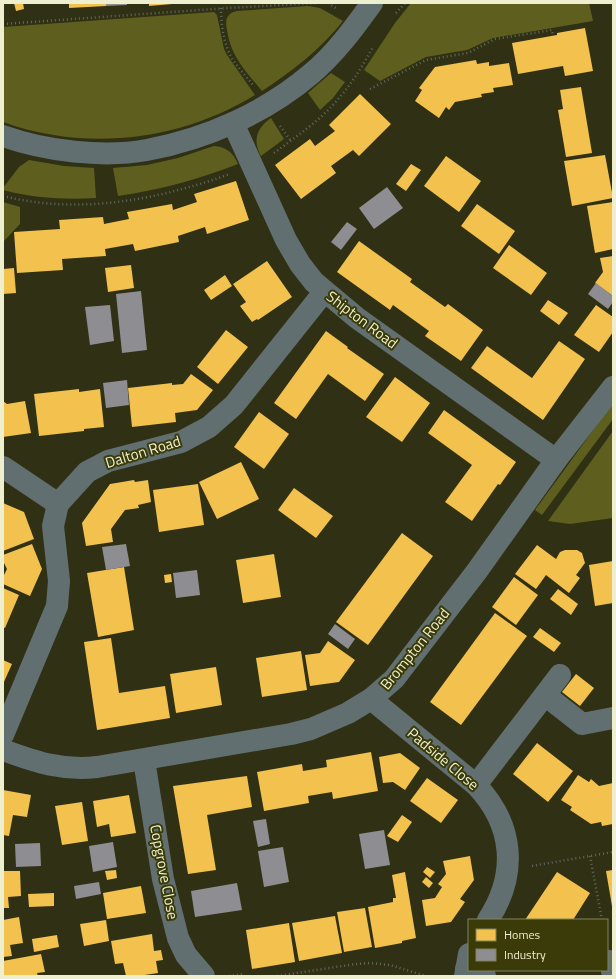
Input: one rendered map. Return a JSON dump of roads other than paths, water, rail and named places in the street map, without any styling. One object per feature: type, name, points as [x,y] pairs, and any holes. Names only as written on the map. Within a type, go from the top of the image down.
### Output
[{"type":"street","points":[[3,136],[30,144],[92,152],[132,151],[171,144],[205,134],[233,123],[267,106],[311,75],[329,58],[372,3]]},
{"type":"street","name":"Shipton Road","points":[[233,123],[286,240],[308,275],[324,292],[357,318],[556,460]]},
{"type":"street","name":"Dalton Road","points":[[3,735],[57,606],[59,581],[53,526],[58,504],[87,472],[108,461],[181,442],[209,427],[234,405],[324,292]]},
{"type":"street","name":"Brompton Road","points":[[3,750],[52,766],[69,769],[97,767],[278,737],[311,729],[348,713],[371,699],[402,669],[477,571],[556,460],[613,387]]},
{"type":"street","points":[[3,467],[58,504]]},
{"type":"street","points":[[476,785],[560,675]]},
{"type":"street","points":[[545,695],[582,724],[613,718]]},
{"type":"street","name":"Padside Close","points":[[371,699],[476,785],[487,798],[503,827],[507,853],[507,871],[502,893],[489,919]]},
{"type":"street","name":"Copgrove Close","points":[[144,760],[163,878],[178,938],[186,956],[204,976]]}]
